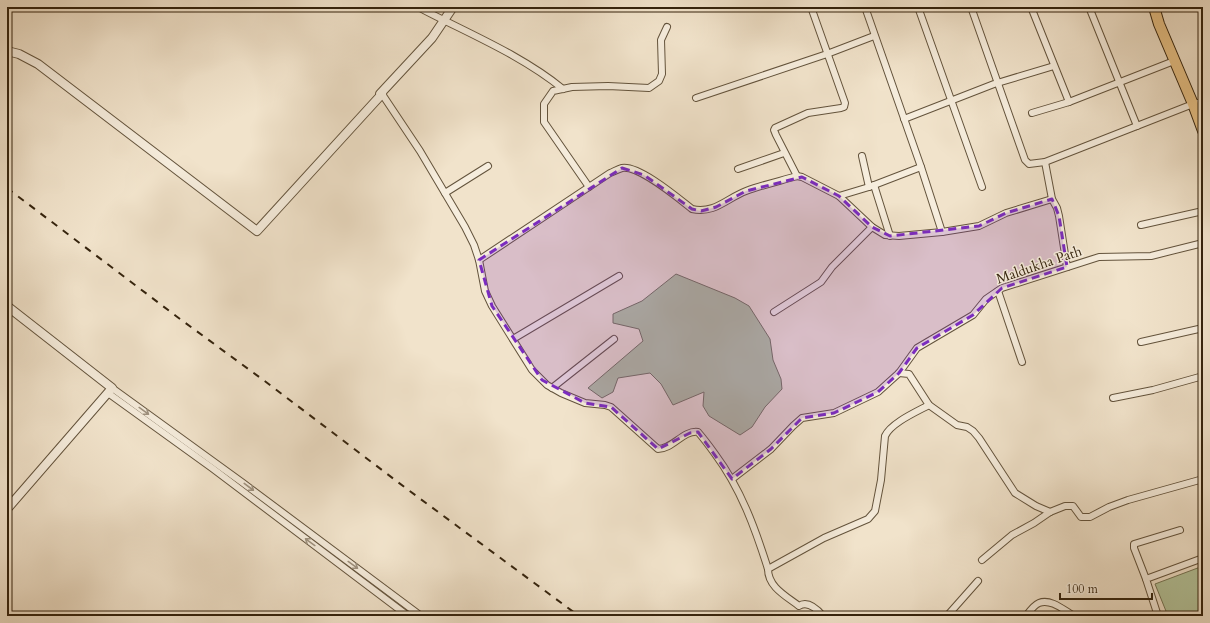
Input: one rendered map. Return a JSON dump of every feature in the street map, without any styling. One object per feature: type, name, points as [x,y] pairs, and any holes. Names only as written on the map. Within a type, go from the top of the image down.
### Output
[{"type":"main road","points":[[1154,7],[1159,24],[1174,61],[1198,103],[1203,131]]},
{"type":"street","points":[[418,7],[505,52],[547,76],[563,89]]},
{"type":"street","points":[[7,51],[19,54],[38,64],[256,231],[432,38],[453,7]]},
{"type":"street","points":[[796,176],[776,135],[774,130],[775,128],[808,113],[844,107],[844,100],[811,7]]},
{"type":"street","points":[[865,7],[942,232]]},
{"type":"street","points":[[918,7],[982,187]]},
{"type":"street","points":[[971,7],[1025,160],[1029,164],[1045,162],[1198,103]]},
{"type":"street","points":[[1031,7],[1069,102]]},
{"type":"street","points":[[1089,7],[1120,82],[1136,126]]},
{"type":"street","points":[[589,187],[544,122],[544,104],[553,91],[572,86],[649,88],[659,81],[662,74],[661,40],[667,27]]},
{"type":"street","points":[[696,98],[827,54],[874,36]]},
{"type":"street","points":[[1032,113],[1069,102],[1174,61]]},
{"type":"street","points":[[904,119],[998,83],[1054,66]]},
{"type":"street","points":[[382,94],[420,151],[469,235],[479,260],[488,298],[532,370],[552,388],[585,403],[606,405],[611,407],[658,449],[666,448],[690,433],[698,432],[721,462],[742,497],[753,523],[768,569],[771,584],[798,606],[803,604],[812,606],[824,616]]},
{"type":"street","points":[[738,169],[784,153]]},
{"type":"street","points":[[862,156],[890,236]]},
{"type":"street","points":[[1045,162],[1052,199],[1059,216],[1067,267]]},
{"type":"street","points":[[445,192],[488,166]]},
{"type":"street","points":[[839,196],[872,186],[921,167]]},
{"type":"street","points":[[479,260],[610,173],[622,168],[632,169],[657,183],[692,209],[701,211],[716,207],[746,191],[796,176],[802,177],[839,196],[872,227],[885,235],[890,236],[942,232],[979,226],[1006,213],[1052,199]]},
{"type":"street","points":[[1141,225],[1203,211]]},
{"type":"street","points":[[774,312],[821,282],[832,267],[872,227]]},
{"type":"street","name":"Maldukha Path","points":[[732,479],[771,449],[792,426],[802,418],[834,413],[878,392],[899,373],[917,348],[973,315],[986,299],[1002,288],[1099,257],[1150,256],[1203,243]]},
{"type":"street","points":[[513,339],[619,276]]},
{"type":"street","points":[[998,291],[1022,362]]},
{"type":"street","points":[[7,306],[171,438],[269,506],[421,616]]},
{"type":"street","points":[[1141,342],[1203,328]]},
{"type":"street","points":[[552,388],[614,340]]},
{"type":"street","points":[[899,373],[909,374],[929,405],[957,425],[973,431],[1015,493],[1036,506],[1050,512]]},
{"type":"street","points":[[1114,398],[1153,390],[1203,376]]},
{"type":"street","points":[[7,509],[110,390]]},
{"type":"street","points":[[768,569],[824,538],[868,519],[875,511],[881,480],[885,436],[887,431],[929,405]]},
{"type":"street","points":[[982,560],[1012,535],[1050,512],[1065,506],[1070,505],[1075,508],[1081,517],[1090,517],[1109,507],[1128,500],[1203,479]]},
{"type":"street","points":[[269,506],[408,616]]},
{"type":"street","points":[[1158,616],[1134,548],[1134,544],[1180,530]]},
{"type":"street","points":[[1146,579],[1203,558]]},
{"type":"street","points":[[947,616],[978,581]]},
{"type":"street","points":[[1026,616],[1039,603],[1047,602],[1074,616]]},
{"type":"highlighted area","points":[[622,168],[644,175],[692,209],[701,211],[716,207],[746,191],[802,177],[839,196],[872,227],[890,236],[979,226],[1006,213],[1052,199],[1059,216],[1067,267],[1002,288],[973,315],[917,348],[899,373],[878,392],[834,413],[802,418],[771,449],[732,479],[698,432],[690,433],[658,449],[611,407],[585,403],[542,380],[492,306],[479,260]]},
{"type":"green space","points":[[676,274],[735,298],[749,306],[770,339],[773,360],[781,379],[782,389],[765,407],[752,427],[740,435],[709,416],[703,406],[704,392],[673,405],[661,384],[650,373],[618,378],[613,392],[602,398],[588,388],[643,341],[639,329],[613,323],[613,314],[642,301]]},
{"type":"green space","points":[[1203,566],[1203,616],[1168,616],[1155,584]]},
{"type":"railway","points":[[7,188],[407,489],[579,616]]}]
